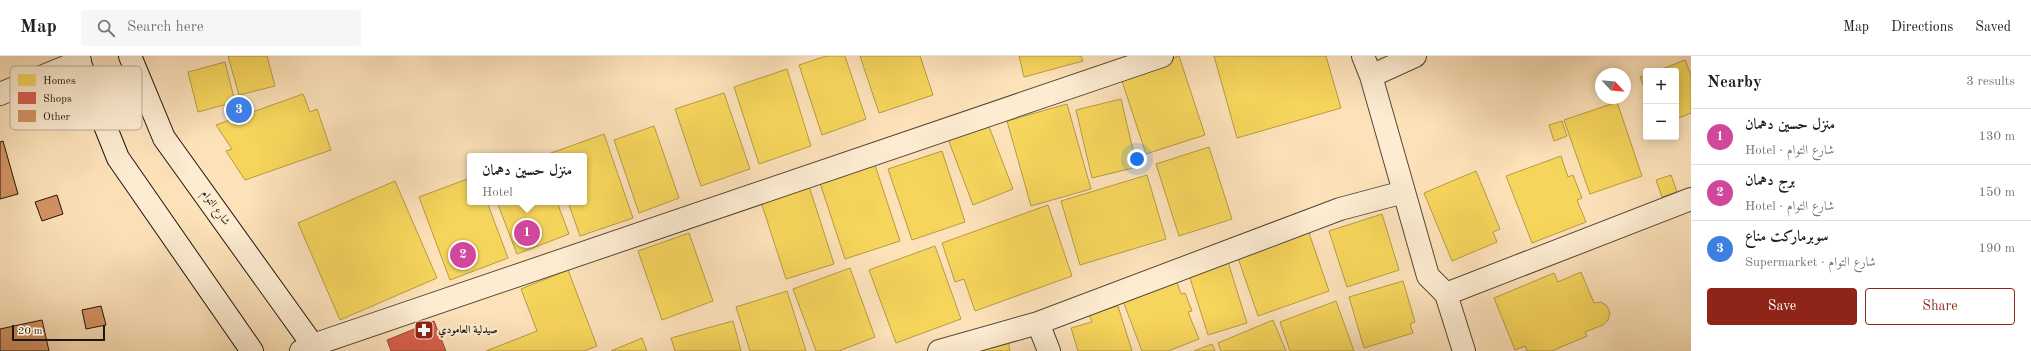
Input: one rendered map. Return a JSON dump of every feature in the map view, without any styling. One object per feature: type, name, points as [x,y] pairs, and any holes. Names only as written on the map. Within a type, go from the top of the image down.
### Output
[{"type":"street","name":"شارع التوام","points":[[130,56],[134,66]]},
{"type":"street","points":[[310,349],[1162,56]]},
{"type":"street","points":[[1415,56],[1367,66],[1428,276],[1446,294],[1464,351]]},
{"type":"street","points":[[62,66],[78,59]]},
{"type":"street","name":"شارع التوام","points":[[142,85],[164,138],[310,349]]},
{"type":"street","points":[[0,94],[10,90]]},
{"type":"street","points":[[107,130],[118,158],[252,351]]},
{"type":"street","points":[[940,351],[1038,323],[1340,209],[1404,192]]},
{"type":"street","points":[[1446,294],[1691,199]]},
{"type":"street","points":[[1038,323],[1049,351]]},
{"type":"building: Homes","points":[[228,56],[267,56],[275,86],[239,95]]},
{"type":"building: Homes","points":[[826,56],[845,56],[866,119],[822,135],[799,65]]},
{"type":"building: Homes","points":[[860,56],[920,56],[933,95],[879,113]]},
{"type":"building: Homes","points":[[1019,56],[1081,56],[1083,61],[1024,77]]},
{"type":"building: Homes","points":[[1179,56],[1205,135],[1146,154],[1120,75]]},
{"type":"building: Homes","points":[[1214,56],[1326,56],[1341,108],[1237,138]]},
{"type":"building: Homes","points":[[1685,60],[1691,75],[1691,113],[1679,118],[1679,68],[1665,68]]},
{"type":"building: Homes","points":[[225,62],[235,102],[198,112],[188,72]]},
{"type":"building: Homes","points":[[787,69],[811,146],[759,164],[734,87]]},
{"type":"building: Homes","points":[[1643,76],[1643,84],[1640,77]]},
{"type":"building: Homes","points":[[724,93],[750,169],[701,186],[675,109]]},
{"type":"building: Homes","points":[[303,94],[310,112],[317,109],[331,150],[245,180],[226,151],[232,149],[216,125]]},
{"type":"building: Homes","points":[[1121,99],[1137,167],[1092,178],[1076,110]]},
{"type":"building: Homes","points":[[1067,104],[1091,189],[1031,206],[1007,121]]},
{"type":"building: Homes","points":[[1611,104],[1618,104],[1642,176],[1590,194],[1564,120]]},
{"type":"building: Homes","points":[[1562,121],[1567,136],[1554,141],[1549,125]]},
{"type":"building: Homes","points":[[988,124],[1013,189],[973,205],[948,139]]},
{"type":"building: Homes","points":[[654,126],[679,198],[639,213],[614,140]]},
{"type":"building: Homes","points":[[604,134],[633,218],[580,236],[569,205],[587,205],[587,153],[551,153]]},
{"type":"building: Homes","points":[[1209,147],[1232,219],[1179,236],[1156,164]]},
{"type":"building: Homes","points":[[942,151],[965,222],[912,240],[888,169]]},
{"type":"building: Homes","points":[[1561,156],[1568,177],[1573,175],[1582,198],[1577,200],[1586,222],[1532,243],[1506,176]]},
{"type":"building: Homes","points":[[875,165],[900,241],[845,259],[820,183]]},
{"type":"building: Homes","points":[[1476,171],[1500,229],[1493,232],[1497,242],[1452,261],[1424,193]]},
{"type":"building: Homes","points":[[1147,175],[1166,239],[1080,265],[1061,201]]},
{"type":"building: Homes","points":[[1671,175],[1677,192],[1662,197],[1656,180]]},
{"type":"building: Homes","points":[[467,179],[467,205],[488,205],[508,258],[450,280],[419,197]]},
{"type":"building: Homes","points":[[395,181],[437,278],[340,320],[298,223]]},
{"type":"building: Homes","points":[[809,186],[834,264],[786,279],[761,202]]},
{"type":"building: Homes","points":[[498,205],[558,205],[569,234],[517,254]]},
{"type":"building: Homes","points":[[1048,205],[1072,276],[975,311],[964,279],[955,282],[942,243]]},
{"type":"building: Homes","points":[[1382,214],[1399,270],[1347,287],[1329,231]]},
{"type":"building: Homes","points":[[689,233],[713,301],[662,320],[638,251]]},
{"type":"building: Homes","points":[[1309,233],[1329,291],[1258,316],[1238,258]]},
{"type":"building: Homes","points":[[935,246],[961,319],[896,343],[869,270]]},
{"type":"building: Homes","points":[[1228,262],[1247,323],[1208,335],[1189,275]]},
{"type":"building: Homes","points":[[850,268],[875,337],[839,351],[816,351],[793,289]]},
{"type":"building: Homes","points":[[568,270],[597,346],[584,351],[486,351],[537,331],[521,289]]},
{"type":"building: Homes","points":[[1581,272],[1594,303],[1601,302],[1607,306],[1610,313],[1608,320],[1603,325],[1585,332],[1587,336],[1552,351],[1527,351],[1525,346],[1515,350],[1494,298],[1554,273],[1558,282]]},
{"type":"building: Homes","points":[[1176,280],[1181,294],[1185,293],[1192,311],[1188,312],[1199,339],[1168,351],[1142,351],[1123,301]]},
{"type":"building: Homes","points":[[1403,281],[1415,322],[1410,324],[1413,333],[1364,348],[1349,297]]},
{"type":"building: Homes","points":[[787,291],[806,351],[750,351],[736,307]]},
{"type":"building: Homes","points":[[1336,301],[1354,351],[1290,351],[1280,322]]},
{"type":"building: Homes","points":[[1118,306],[1132,351],[1078,351],[1071,328],[1092,322],[1089,314]]},
{"type":"building: Homes","points":[[1273,320],[1286,351],[1221,351],[1218,343]]},
{"type":"building: Homes","points":[[733,321],[741,351],[675,351],[671,338]]},
{"type":"building: Homes","points":[[642,338],[647,351],[611,351]]},
{"type":"building: Homes","points":[[1008,341],[1010,351],[968,351]]},
{"type":"building: Homes","points":[[1212,344],[1215,351],[1194,351]]},
{"type":"building: Shops","name":"صيدلية العامودي","points":[[434,321],[446,351],[391,351],[387,340]]},
{"type":"building: Other","points":[[3,141],[18,194],[0,199],[0,142]]},
{"type":"building: Other","points":[[57,195],[63,214],[42,221],[35,202]]},
{"type":"building: Other","points":[[101,306],[106,325],[86,329],[82,310]]},
{"type":"building: Other","points":[[42,320],[49,351],[0,351],[0,329]]},
{"type":"place","name":"سوبرماركت مناع","points":[[239,110]]},
{"type":"place","name":"منزل حسين دهمان","points":[[527,233]]},
{"type":"place","name":"برج دهمان","points":[[463,255]]},
{"type":"place","name":"صيدلية العامودي","points":[[424,330]]}]
